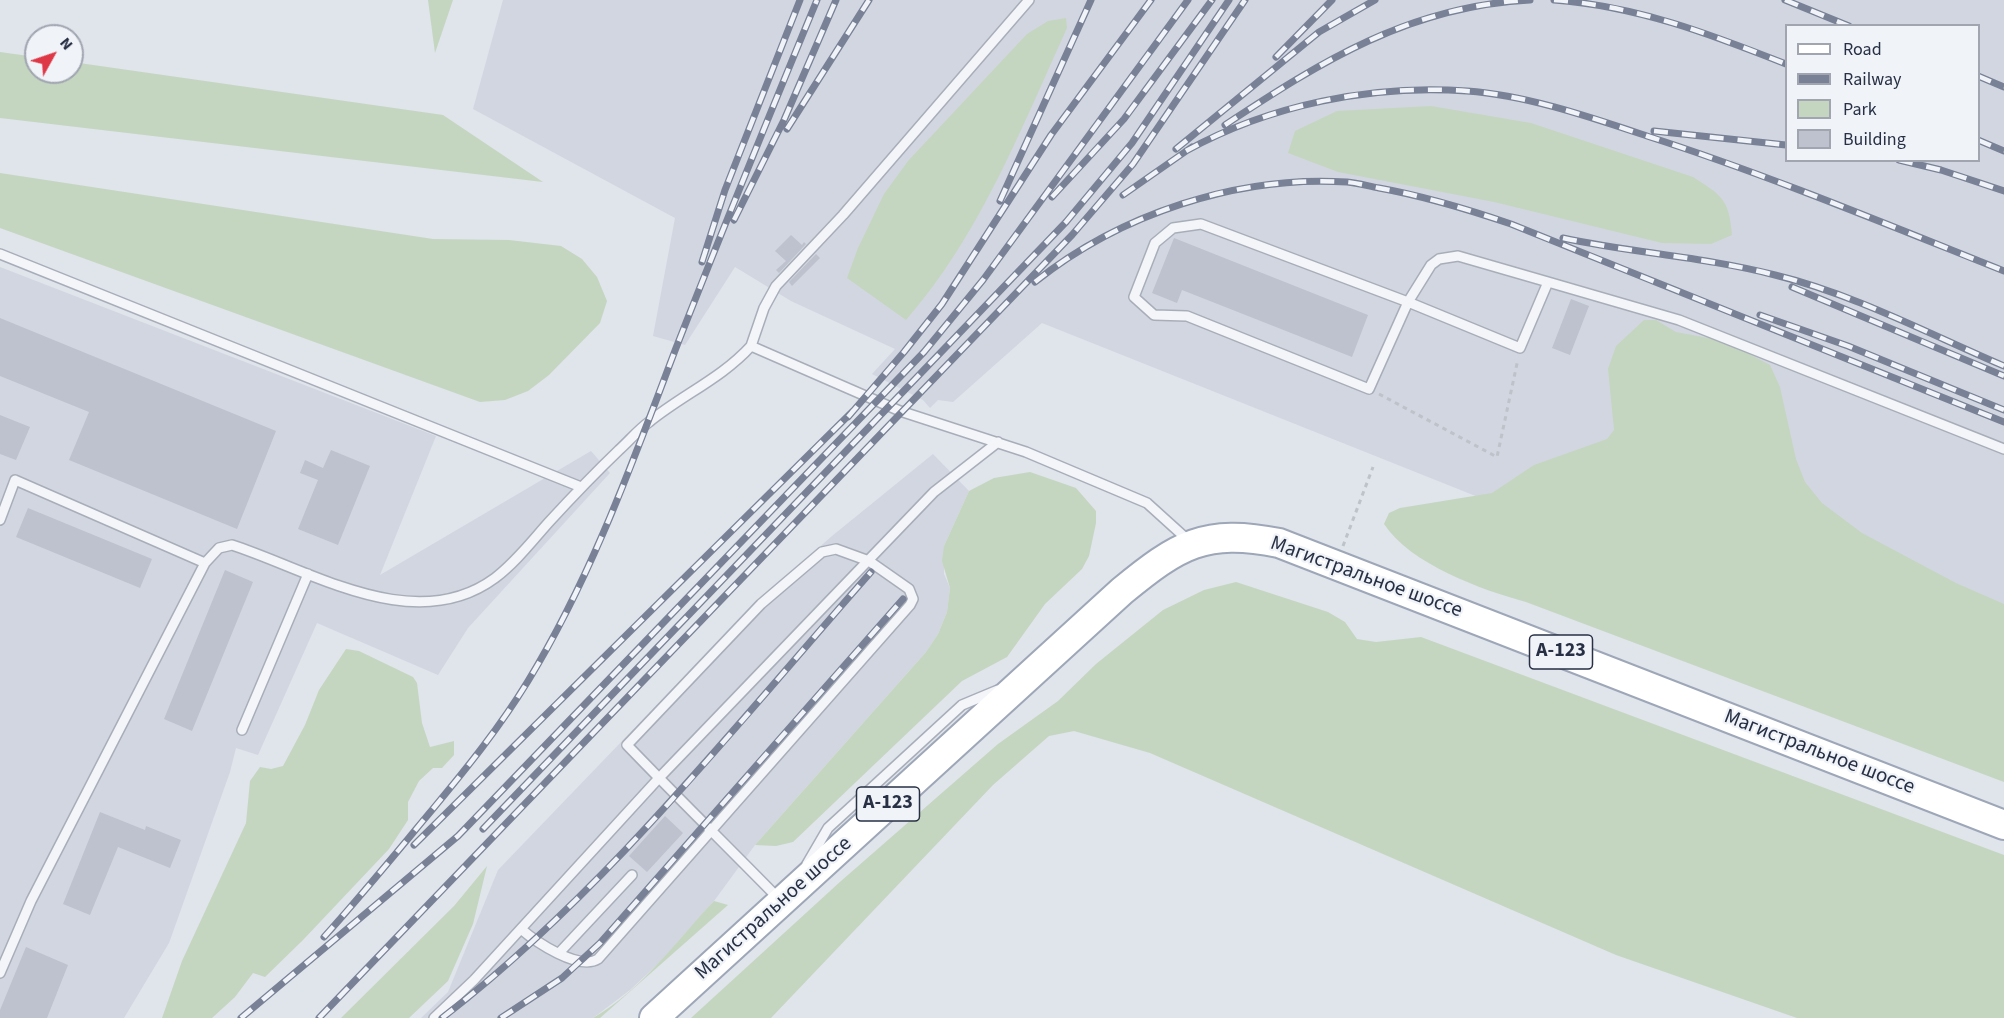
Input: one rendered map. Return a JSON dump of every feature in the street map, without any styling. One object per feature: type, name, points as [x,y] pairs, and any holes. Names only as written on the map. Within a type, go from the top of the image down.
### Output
[{"type":"main road","name":"Магистральное шоссе","points":[[654,1018],[783,903],[1021,680],[1159,560],[1191,543],[1221,537],[1248,536],[1279,543],[2004,825]]},
{"type":"lane","points":[[0,973],[31,901],[205,562],[219,548],[232,545],[360,592],[399,600],[433,602],[462,596],[495,577],[514,560],[581,487],[648,422],[728,369],[750,346],[764,308],[776,286],[843,215],[1029,0]]},
{"type":"lane","points":[[1548,282],[1520,348],[1408,302],[1201,224],[1173,228],[1155,243],[1134,297],[1144,309],[1154,315],[1186,316],[1369,389],[1408,302],[1431,265],[1448,257],[1458,256],[1548,282],[1679,320],[2004,449]]},
{"type":"lane","points":[[0,254],[581,487]]},
{"type":"lane","points":[[750,346],[900,411],[1026,452],[1147,503],[1191,543]]},
{"type":"lane","points":[[434,1018],[521,930],[658,778],[934,492],[998,442]]},
{"type":"lane","points":[[0,520],[15,480],[205,562]]},
{"type":"lane","points":[[521,930],[534,941],[586,964],[598,959],[713,832],[910,605],[912,594],[909,589],[869,561],[836,549],[822,552],[753,612],[627,745],[658,778],[713,832],[783,903]]},
{"type":"lane","points":[[242,730],[308,574]]},
{"type":"lane","points":[[560,953],[632,875]]},
{"type":"path","points":[[1369,389],[1497,457],[1520,348]]},
{"type":"path","points":[[1336,565],[1373,467]]},
{"type":"shaded area","points":[[503,0],[2004,0],[2004,617],[1631,558],[1042,323],[953,402],[938,400],[930,408],[923,400],[872,374],[895,349],[791,301],[735,267],[685,345],[653,336],[675,218],[473,109]]},
{"type":"shaded area","points":[[0,267],[436,436],[380,575],[591,451],[610,473],[468,628],[438,675],[317,623],[258,755],[236,748],[230,772],[169,943],[124,1018],[0,1018]]},
{"type":"shaded area","points":[[933,454],[969,491],[944,546],[944,574],[950,588],[947,612],[938,634],[926,652],[755,845],[714,901],[661,961],[630,990],[593,1018],[421,1018],[448,992],[498,870],[748,610],[832,536]]},
{"type":"green space","points":[[428,0],[453,0],[435,53]]},
{"type":"green space","points":[[1066,18],[1067,28],[997,180],[956,253],[906,320],[847,278],[858,248],[884,194],[908,161],[1027,34],[1048,21]]},
{"type":"green space","points":[[0,52],[24,55],[24,84],[84,84],[84,64],[443,115],[543,182],[0,118]]},
{"type":"green space","points":[[1431,106],[1531,123],[1693,177],[1723,200],[1729,214],[1732,235],[1711,244],[1662,243],[1494,202],[1338,172],[1288,153],[1295,131],[1337,111]]},
{"type":"green space","points":[[0,173],[433,239],[509,240],[561,246],[582,259],[597,277],[607,301],[600,323],[549,375],[528,391],[505,400],[480,402],[0,228]]},
{"type":"green space","points":[[1644,320],[1656,320],[1676,332],[1725,341],[1770,365],[1780,387],[1796,459],[1805,482],[1822,503],[1862,533],[1956,583],[2004,604],[2004,782],[1526,602],[1469,583],[1448,574],[1411,551],[1384,524],[1389,513],[1400,508],[1492,493],[1534,465],[1607,439],[1614,430],[1608,369],[1616,346]]},
{"type":"green space","points":[[1030,472],[1076,488],[1096,511],[1096,523],[1089,556],[1082,569],[1045,604],[1007,657],[962,681],[793,842],[776,846],[755,845],[926,652],[938,634],[947,612],[950,588],[942,561],[944,546],[969,491],[994,478]]},
{"type":"green space","points":[[1236,582],[1328,612],[1345,622],[1357,639],[1376,642],[1421,637],[2004,855],[2004,1018],[1797,1018],[1616,955],[1150,753],[1074,731],[1049,736],[993,785],[771,1018],[691,1018],[841,881],[998,744],[1058,701],[1096,664],[1163,610],[1204,590]]},
{"type":"green space","points":[[346,649],[359,651],[413,677],[417,683],[422,723],[430,747],[454,741],[454,755],[442,768],[433,768],[419,781],[408,802],[408,820],[389,849],[265,977],[253,973],[235,997],[212,1018],[162,1018],[182,961],[246,823],[250,781],[260,767],[271,769],[283,766],[305,725],[319,690]]},
{"type":"green space","points":[[487,866],[473,924],[448,981],[409,1018],[341,1018],[454,906]]},
{"type":"green space","points":[[714,901],[728,905],[600,1018],[593,1018],[611,1007],[643,979]]},
{"type":"building","points":[[791,235],[802,245],[804,242],[806,244],[779,273],[776,270],[786,261],[775,251]]},
{"type":"building","points":[[1174,238],[1368,315],[1352,357],[1182,290],[1177,303],[1152,293]]},
{"type":"building","points":[[816,254],[820,258],[792,286],[789,282]]},
{"type":"building","points":[[1571,299],[1589,306],[1570,355],[1552,348]]},
{"type":"building","points":[[0,318],[276,431],[237,529],[69,460],[89,412],[0,376]]},
{"type":"building","points":[[0,415],[30,427],[16,460],[0,454]]},
{"type":"building","points":[[331,450],[370,466],[338,545],[298,529],[318,480],[300,473],[305,460],[323,468]]},
{"type":"building","points":[[28,508],[152,559],[140,588],[16,537]]},
{"type":"building","points":[[225,570],[253,582],[192,731],[164,719]]},
{"type":"building","points":[[100,812],[145,830],[146,826],[181,840],[170,868],[118,847],[90,915],[63,904]]},
{"type":"building","points":[[665,816],[683,833],[647,872],[629,856]]},
{"type":"building","points":[[26,947],[68,965],[47,1018],[0,1018],[0,1010]]},
{"type":"railway","points":[[702,262],[725,190],[800,0]]},
{"type":"railway","points":[[324,937],[445,795],[482,747],[506,715],[551,642],[610,518],[817,0]]},
{"type":"railway","points":[[734,220],[784,120],[836,0]]},
{"type":"railway","points":[[787,129],[869,0]]},
{"type":"railway","points":[[1000,201],[1091,0]]},
{"type":"railway","points":[[848,417],[942,304],[1051,135],[1151,0]]},
{"type":"railway","points":[[241,1018],[458,836],[924,352],[983,280],[1188,0]]},
{"type":"railway","points":[[1052,197],[1124,119],[1212,0]]},
{"type":"railway","points":[[483,829],[1066,222],[1132,143],[1229,0]]},
{"type":"railway","points":[[319,1018],[1072,235],[1133,164],[1245,0]]},
{"type":"railway","points":[[1276,57],[1332,0]]},
{"type":"railway","points":[[1176,149],[1319,32],[1375,0]]},
{"type":"railway","points":[[1225,125],[1332,59],[1406,25],[1486,4],[1530,0]]},
{"type":"railway","points":[[1554,0],[1585,3],[1644,15],[1701,32],[1785,64]]},
{"type":"railway","points":[[1785,0],[1844,24]]},
{"type":"railway","points":[[1980,77],[2004,87]]},
{"type":"railway","points":[[1186,151],[1252,121],[1322,101],[1395,91],[1489,93],[1558,108],[1692,151],[2004,271]]},
{"type":"railway","points":[[1654,131],[1785,145]]},
{"type":"railway","points":[[1980,141],[2004,151]]},
{"type":"railway","points":[[1123,195],[1192,147]]},
{"type":"railway","points":[[1907,162],[1941,170],[2004,191]]},
{"type":"railway","points":[[1035,282],[1068,258],[1104,237],[1182,204],[1264,185],[1306,181],[1351,182],[1429,199],[1511,224],[2004,422]]},
{"type":"railway","points":[[1563,238],[1749,269],[1804,283],[1891,316],[2004,366]]},
{"type":"railway","points":[[1792,287],[2004,376]]},
{"type":"railway","points":[[1760,315],[1848,346],[2004,410]]},
{"type":"railway","points":[[414,845],[853,411]]},
{"type":"railway","points":[[442,1018],[502,969],[614,862],[667,806],[871,572]]},
{"type":"railway","points":[[501,1018],[562,978],[600,943],[903,599]]}]
